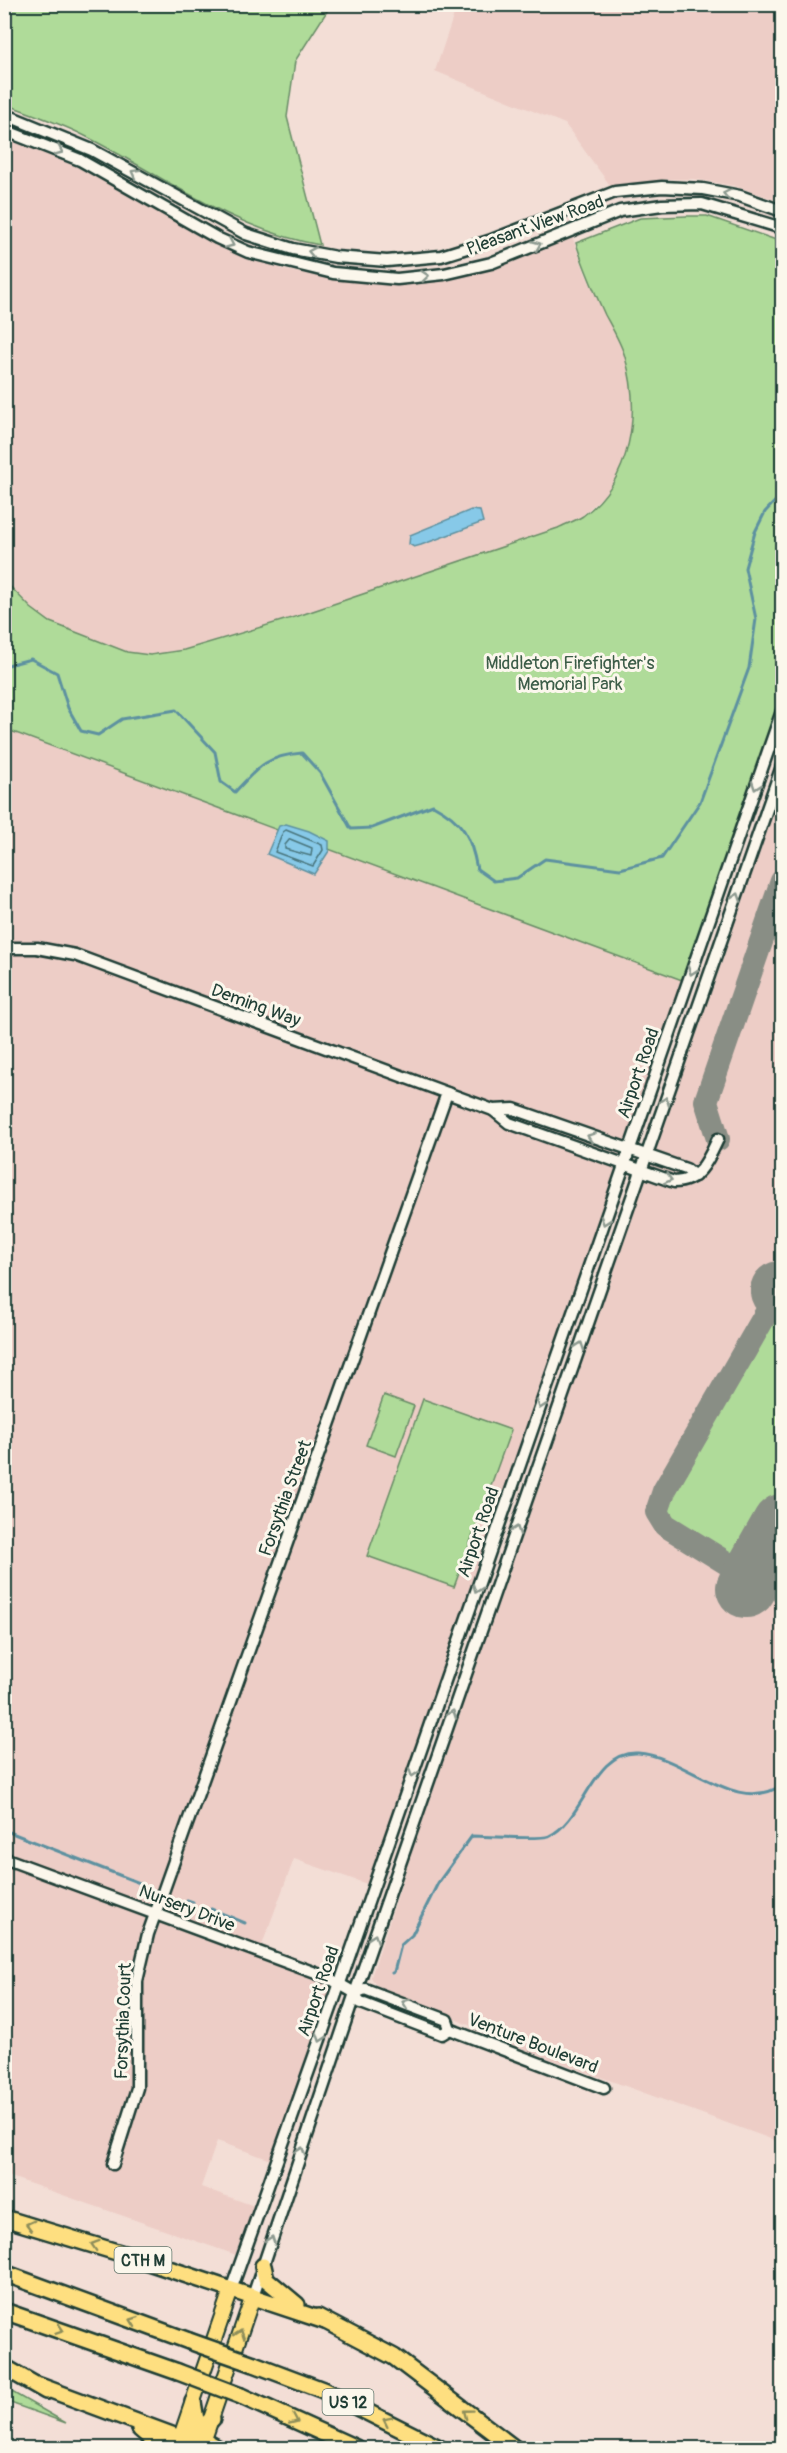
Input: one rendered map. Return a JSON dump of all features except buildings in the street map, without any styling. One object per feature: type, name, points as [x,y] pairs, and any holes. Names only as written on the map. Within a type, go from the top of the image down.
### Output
[{"type":"highway","name":"CTH M","points":[[4,2218],[66,2235],[231,2290]]},
{"type":"highway","points":[[263,2266],[266,2279],[282,2295],[325,2321],[394,2357],[514,2448]]},
{"type":"highway","name":"US 12","points":[[4,2273],[323,2390],[439,2448]]},
{"type":"highway","points":[[231,2290],[325,2321]]},
{"type":"highway","name":"US 12","points":[[4,2311],[241,2396],[356,2448]]},
{"type":"highway","points":[[4,2367],[72,2403],[140,2429],[162,2448]]},
{"type":"highway","points":[[40,2386],[178,2443],[205,2443]]},
{"type":"highway","points":[[193,2402],[205,2443]]},
{"type":"highway","points":[[205,2443],[212,2419]]},
{"type":"main road","name":"Airport Road","points":[[178,2443],[231,2290]]},
{"type":"main road","name":"Airport Road","points":[[212,2419],[253,2296]]},
{"type":"street","name":"Pleasant View Road","points":[[4,114],[92,150],[246,234],[293,249],[336,257],[387,261],[441,256],[489,241],[605,194],[662,187],[703,189],[740,196],[783,211]]},
{"type":"street","name":"Pleasant View Road","points":[[4,130],[80,160],[217,238],[248,252],[333,273],[397,279],[444,274],[491,263],[620,212],[662,205],[702,204],[783,228]]},
{"type":"street","name":"Airport Road","points":[[231,2290],[783,711]]},
{"type":"street","name":"Airport Road","points":[[253,2296],[355,1993],[783,766]]},
{"type":"street","name":"Deming Way","points":[[4,948],[37,948],[75,955],[493,1110],[509,1123],[625,1166],[674,1182],[683,1182],[695,1176],[686,1169],[514,1109],[493,1110]]},
{"type":"street","name":"Forsythia Street","points":[[155,1914],[447,1093]]},
{"type":"street","points":[[695,1176],[702,1170],[718,1139]]},
{"type":"street","name":"Nursery Drive","points":[[4,1858],[340,1983],[355,1993]]},
{"type":"street","name":"Forsythia Court","points":[[113,2164],[137,2088],[137,1982],[140,1961],[155,1914]]},
{"type":"street","name":"Venture Boulevard","points":[[355,1993],[360,2002],[442,2034],[450,2029],[604,2088]]},
{"type":"shaded area","points":[[457,5],[782,5],[782,202],[735,186],[693,179],[669,179],[612,188],[565,124],[435,71]]},
{"type":"shaded area","points":[[4,138],[83,169],[240,255],[285,270],[327,278],[387,282],[491,267],[572,236],[586,275],[625,355],[632,389],[631,437],[620,471],[608,491],[583,515],[558,528],[298,616],[184,650],[150,655],[127,652],[50,622],[31,608],[5,580]]},
{"type":"shaded area","points":[[4,729],[682,980],[640,1101],[638,1130],[373,1886],[294,1859],[259,1953],[340,1983],[277,2162],[217,2141],[201,2187],[260,2208],[242,2257],[5,2175]]},
{"type":"shaded area","points":[[782,789],[782,2143],[529,2051],[376,1985],[371,1977],[417,1837]]},
{"type":"green space","points":[[4,5],[331,5],[295,61],[287,117],[320,245],[288,238],[257,227],[199,200],[85,136],[5,104]]},
{"type":"green space","name":"Middleton Firefighter's Memorial Park","points":[[707,216],[782,242],[782,694],[682,980],[5,729],[4,580],[31,608],[50,622],[127,652],[150,655],[184,650],[298,616],[558,528],[583,516],[600,501],[622,464],[632,422],[632,400],[630,378],[623,352],[597,297],[576,243],[640,218]]},
{"type":"green space","points":[[772,1318],[782,1323],[782,1486],[745,1549],[735,1554],[724,1553],[676,1525],[667,1512],[671,1496]]},
{"type":"green space","points":[[384,1395],[414,1406],[396,1456],[366,1445]]},
{"type":"green space","points":[[423,1399],[511,1430],[454,1587],[367,1556]]},
{"type":"green space","points":[[5,2388],[66,2423],[5,2401]]},
{"type":"water","points":[[471,510],[480,511],[483,522],[421,545],[414,547],[409,544],[410,535]]},
{"type":"water","points":[[286,824],[309,831],[329,841],[329,851],[314,874],[267,854],[279,826]]},
{"type":"waterway","points":[[4,666],[31,659],[57,673],[68,708],[81,731],[98,735],[122,719],[176,710],[215,752],[221,782],[235,792],[264,764],[280,757],[302,753],[320,773],[351,829],[372,828],[433,805],[459,824],[472,847],[477,869],[494,881],[517,878],[545,859],[620,869],[662,858],[700,802],[749,668],[756,619],[745,568],[755,532],[765,512],[782,494]]},
{"type":"waterway","points":[[392,1973],[401,1945],[412,1935],[438,1883],[472,1836],[524,1838],[549,1836],[561,1828],[572,1816],[599,1774],[610,1762],[622,1755],[638,1753],[656,1757],[711,1782],[747,1794],[765,1793],[782,1785]]},
{"type":"waterway","points":[[4,1830],[142,1884]]},
{"type":"waterway","points":[[187,1900],[193,1902]]},
{"type":"waterway","points":[[211,1909],[245,1923]]},
{"type":"taxiway","points":[[718,1139],[706,1101],[782,881]]},
{"type":"taxiway","points":[[751,1578],[665,1525],[657,1512],[664,1491],[782,1286]]},
{"type":"runway","points":[[746,1588],[782,1524]]}]
